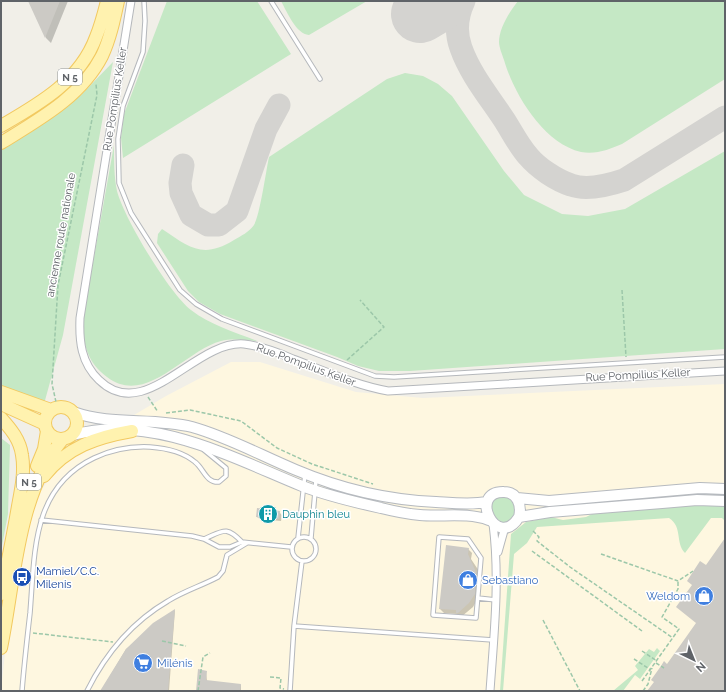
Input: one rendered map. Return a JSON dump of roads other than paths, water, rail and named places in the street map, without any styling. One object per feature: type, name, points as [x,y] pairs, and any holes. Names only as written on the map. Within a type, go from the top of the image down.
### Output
[{"type":"main road","name":"N 5","points":[[1,126],[54,93],[76,71],[96,37],[107,1]]},
{"type":"main road","name":"N 5","points":[[1,143],[62,102],[77,88],[95,67],[108,40],[118,1]]},
{"type":"main road","points":[[1,392],[54,409],[65,407],[73,412],[104,420],[170,423],[194,428],[316,478],[352,490],[386,498],[421,502],[475,504],[487,502],[499,492],[508,493],[517,498],[549,501],[700,488],[725,489]]},
{"type":"main road","points":[[1,404],[46,428],[51,436],[68,437],[92,431],[132,430],[192,441],[315,490],[385,509],[420,515],[475,516],[505,527],[514,524],[519,517],[521,507],[517,498]]},
{"type":"main road","points":[[46,428],[46,416],[54,409]]},
{"type":"main road","points":[[68,437],[78,424],[73,412]]},
{"type":"main road","points":[[1,418],[17,439],[23,460],[22,478],[13,534]]},
{"type":"main road","name":"N 5","points":[[1,594],[13,534],[25,494],[44,449],[46,428]]},
{"type":"main road","points":[[28,509],[44,477],[63,456],[95,439],[132,430]]},
{"type":"main road","name":"N 5","points":[[1,648],[28,509],[37,480],[49,458],[68,437]]},
{"type":"main road","points":[[519,517],[550,512],[662,502],[697,500],[725,501]]},
{"type":"main road","points":[[487,502],[486,511],[491,522]]},
{"type":"street","name":"Rue Pompilius Keller","points":[[131,1],[80,318],[79,335],[86,364],[104,385],[117,391],[131,393],[144,390],[169,378],[207,354],[233,344],[265,348],[360,385],[388,391],[725,370]]},
{"type":"street","points":[[490,691],[496,600],[497,556],[491,522]]},
{"type":"street","points":[[497,556],[505,527]]},
{"type":"lane","points":[[144,1],[145,20],[143,52],[123,106],[118,139],[119,183],[124,200],[131,214],[180,290],[196,304],[222,319],[369,375],[394,377],[725,357]]},
{"type":"lane","points":[[271,1],[320,79]]},
{"type":"lane","points":[[22,691],[37,535],[40,520],[51,496],[62,481],[87,461],[107,452],[136,447],[159,447],[171,450],[195,461],[209,479],[219,482],[226,476],[226,468],[192,441]]},
{"type":"lane","points":[[291,547],[298,538],[305,473]]},
{"type":"lane","points":[[310,538],[316,478]]},
{"type":"lane","points":[[40,520],[204,539],[210,543],[224,547],[235,546],[242,542],[291,547]]},
{"type":"lane","points":[[204,539],[218,531],[224,530],[229,531],[242,542]]},
{"type":"lane","points":[[291,547],[294,557],[302,561],[311,559],[316,551],[316,546],[310,538],[302,536],[298,538]]},
{"type":"lane","points":[[439,537],[468,539],[481,558],[478,598],[476,618],[433,616],[439,537]]},
{"type":"lane","points":[[87,691],[105,658],[144,617],[166,601],[218,577],[223,571],[228,555],[248,542]]},
{"type":"lane","points":[[290,690],[294,626],[302,561]]},
{"type":"lane","points":[[478,598],[496,600]]},
{"type":"lane","points":[[294,626],[493,640]]},
{"type":"place","name":"Dauphin bleu","points":[[268,514]]},
{"type":"place","name":"Mamiel/C.C. Milenis","points":[[22,577]]},
{"type":"place","name":"Sebastiano","points":[[468,580]]},
{"type":"place","name":"Weldom","points":[[704,596]]},
{"type":"place","name":"Milénis","points":[[143,663]]}]
